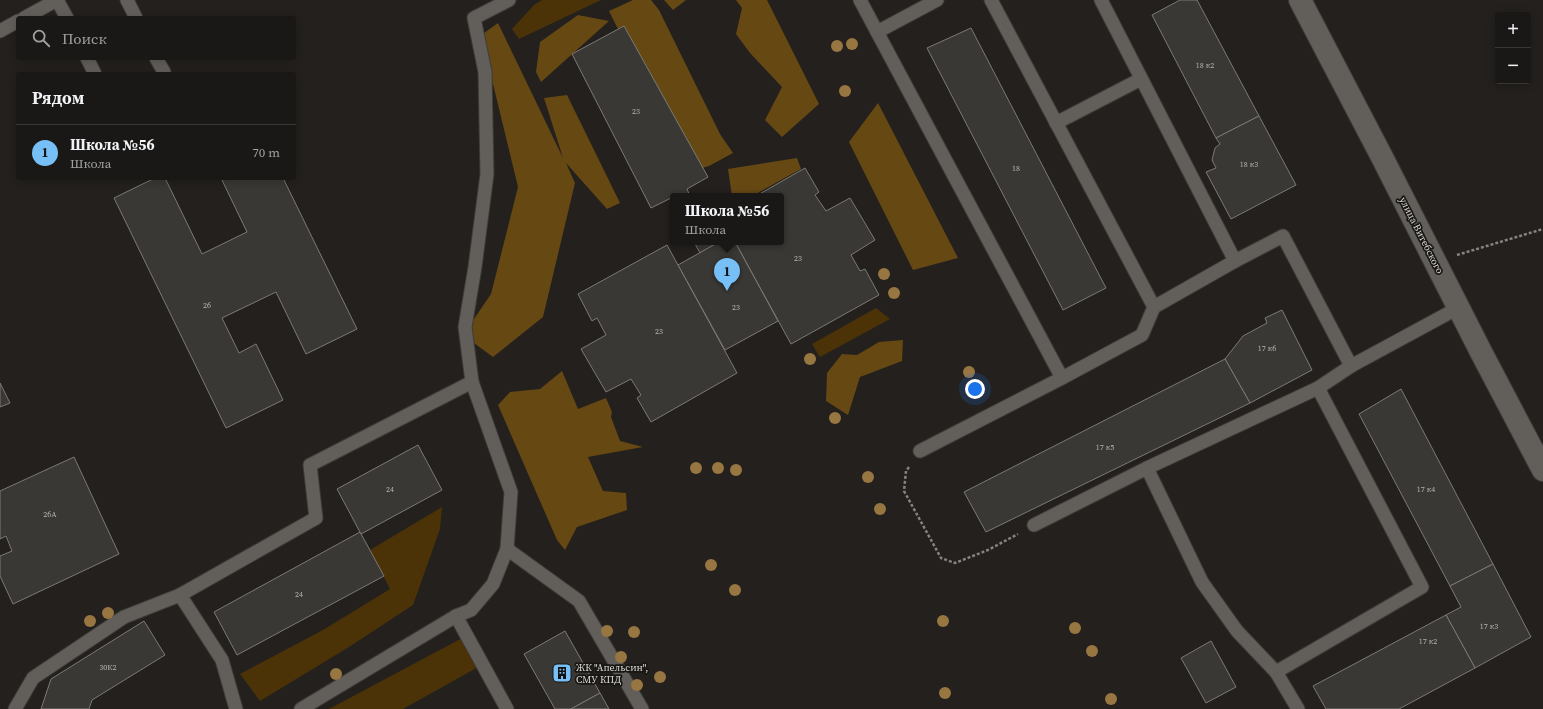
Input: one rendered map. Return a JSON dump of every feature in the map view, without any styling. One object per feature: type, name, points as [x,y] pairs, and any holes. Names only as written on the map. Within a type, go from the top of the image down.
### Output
[{"type":"street","name":"улица Витебского","points":[[1300,0],[1543,470]]},
{"type":"lane","points":[[28,16],[57,0],[65,16]]},
{"type":"lane","points":[[127,0],[135,16]]},
{"type":"lane","points":[[301,709],[456,616],[471,610],[493,584],[507,549],[511,492],[472,382],[465,327],[475,267],[487,174],[485,72],[474,18],[509,0]]},
{"type":"lane","points":[[860,0],[1062,378]]},
{"type":"lane","points":[[877,32],[937,0]]},
{"type":"lane","points":[[991,0],[1154,307]]},
{"type":"lane","points":[[1101,0],[1235,261]]},
{"type":"lane","points":[[0,31],[16,22]]},
{"type":"lane","points":[[88,60],[94,72]]},
{"type":"lane","points":[[157,60],[164,72]]},
{"type":"lane","points":[[1056,123],[1141,79]]},
{"type":"lane","points":[[920,451],[1142,335],[1154,307],[1282,236],[1351,366]]},
{"type":"lane","points":[[1034,525],[1146,468],[1318,388],[1351,366],[1458,308]]},
{"type":"lane","points":[[15,709],[33,678],[124,617],[180,595],[316,518],[310,465],[472,382]]},
{"type":"lane","points":[[1276,672],[1422,587],[1318,388]]},
{"type":"lane","points":[[1146,468],[1202,582],[1237,631],[1276,672],[1298,709]]},
{"type":"lane","points":[[507,549],[579,601],[642,709]]},
{"type":"lane","points":[[180,595],[222,660],[236,709]]},
{"type":"lane","points":[[456,616],[507,709]]},
{"type":"path","points":[[1436,261],[1543,229]]},
{"type":"path","points":[[920,451],[906,471],[904,491],[941,558],[955,564],[988,550],[1034,525]]},
{"type":"shaded area","points":[[542,0],[601,0],[519,39],[512,29],[534,5]]},
{"type":"shaded area","points":[[633,0],[651,0],[659,10],[720,134],[733,153],[709,166],[702,168],[624,26],[618,29],[609,11]]},
{"type":"shaded area","points":[[664,0],[686,0],[673,10]]},
{"type":"shaded area","points":[[736,0],[767,0],[819,104],[782,137],[765,120],[782,87],[750,53],[736,34],[742,8]]},
{"type":"shaded area","points":[[578,15],[609,21],[541,82],[536,72],[540,42]]},
{"type":"shaded area","points":[[498,23],[563,158],[544,98],[567,95],[620,203],[607,209],[566,163],[575,183],[543,317],[493,357],[463,335],[491,294],[518,187],[493,84],[473,41]]},
{"type":"shaded area","points":[[878,103],[958,258],[913,270],[849,142]]},
{"type":"shaded area","points":[[797,158],[801,169],[757,193],[732,193],[728,169]]},
{"type":"shaded area","points":[[876,308],[890,319],[820,357],[812,344]]},
{"type":"shaded area","points":[[903,340],[902,361],[860,377],[848,415],[826,401],[827,373],[842,354],[857,355],[879,342]]},
{"type":"shaded area","points":[[562,371],[578,409],[606,398],[612,412],[611,417],[620,441],[643,447],[588,457],[603,491],[626,493],[627,510],[577,527],[565,550],[557,540],[498,405],[510,392],[540,389]]},
{"type":"shaded area","points":[[442,507],[440,529],[413,605],[349,647],[260,701],[240,674],[323,630],[390,589],[370,550]]},
{"type":"shaded area","points":[[464,637],[480,666],[403,709],[329,709]]},
{"type":"building","points":[[1180,0],[1197,0],[1259,116],[1216,138],[1152,15]]},
{"type":"building","points":[[624,26],[708,177],[687,189],[689,193],[670,193],[670,198],[651,208],[572,54]]},
{"type":"building","points":[[971,28],[1106,288],[1063,310],[927,48]]},
{"type":"building","points":[[1259,116],[1296,185],[1231,219],[1206,172],[1216,168],[1212,160],[1215,148],[1220,144],[1216,138]]},
{"type":"building","points":[[805,168],[819,192],[815,195],[826,211],[850,198],[875,240],[851,255],[860,271],[865,269],[879,295],[791,344],[737,245],[784,245],[784,193],[761,193]]},
{"type":"building","points":[[151,180],[166,180],[202,254],[247,232],[222,180],[284,180],[357,329],[306,354],[276,292],[222,318],[239,353],[256,344],[283,400],[226,428],[114,198]]},
{"type":"building","points":[[667,245],[737,373],[651,422],[637,398],[641,395],[631,379],[606,392],[581,349],[606,335],[597,318],[592,321],[578,294]]},
{"type":"building","points":[[696,245],[713,245],[700,253]]},
{"type":"building","points":[[714,245],[737,245],[778,321],[725,350],[678,265]]},
{"type":"building","points":[[1282,310],[1312,370],[1250,403],[1225,359],[1243,336],[1267,323],[1265,318]]},
{"type":"building","points":[[1225,359],[1250,403],[986,532],[964,492]]},
{"type":"building","points":[[0,383],[10,403],[0,407]]},
{"type":"building","points":[[1401,389],[1493,564],[1450,586],[1359,414]]},
{"type":"building","points":[[418,445],[442,490],[361,534],[337,489]]},
{"type":"building","points":[[74,457],[119,554],[13,604],[0,576],[0,556],[12,551],[6,536],[0,539],[0,491]]},
{"type":"building","points":[[360,532],[384,576],[237,655],[214,612]]},
{"type":"building","points":[[1493,564],[1531,637],[1475,668],[1446,615],[1461,607],[1450,586]]},
{"type":"building","points":[[1446,615],[1475,668],[1399,709],[1326,709],[1313,686]]},
{"type":"building","points":[[144,621],[165,655],[92,700],[89,709],[41,709],[51,679]]},
{"type":"building","name":"ЖК \"Апельсин\", СМУ КПД","points":[[565,631],[600,693],[571,709],[555,709],[524,654]]},
{"type":"building","points":[[1211,641],[1236,687],[1206,703],[1181,658]]},
{"type":"building","name":"ЖК \"Апельсин\", СМУ КПД","points":[[600,693],[609,709],[571,709]]},
{"type":"place","name":"Школа №56","points":[[727,291]]},
{"type":"place","name":"ЖК \"Апельсин\", СМУ КПД","points":[[562,673]]}]
